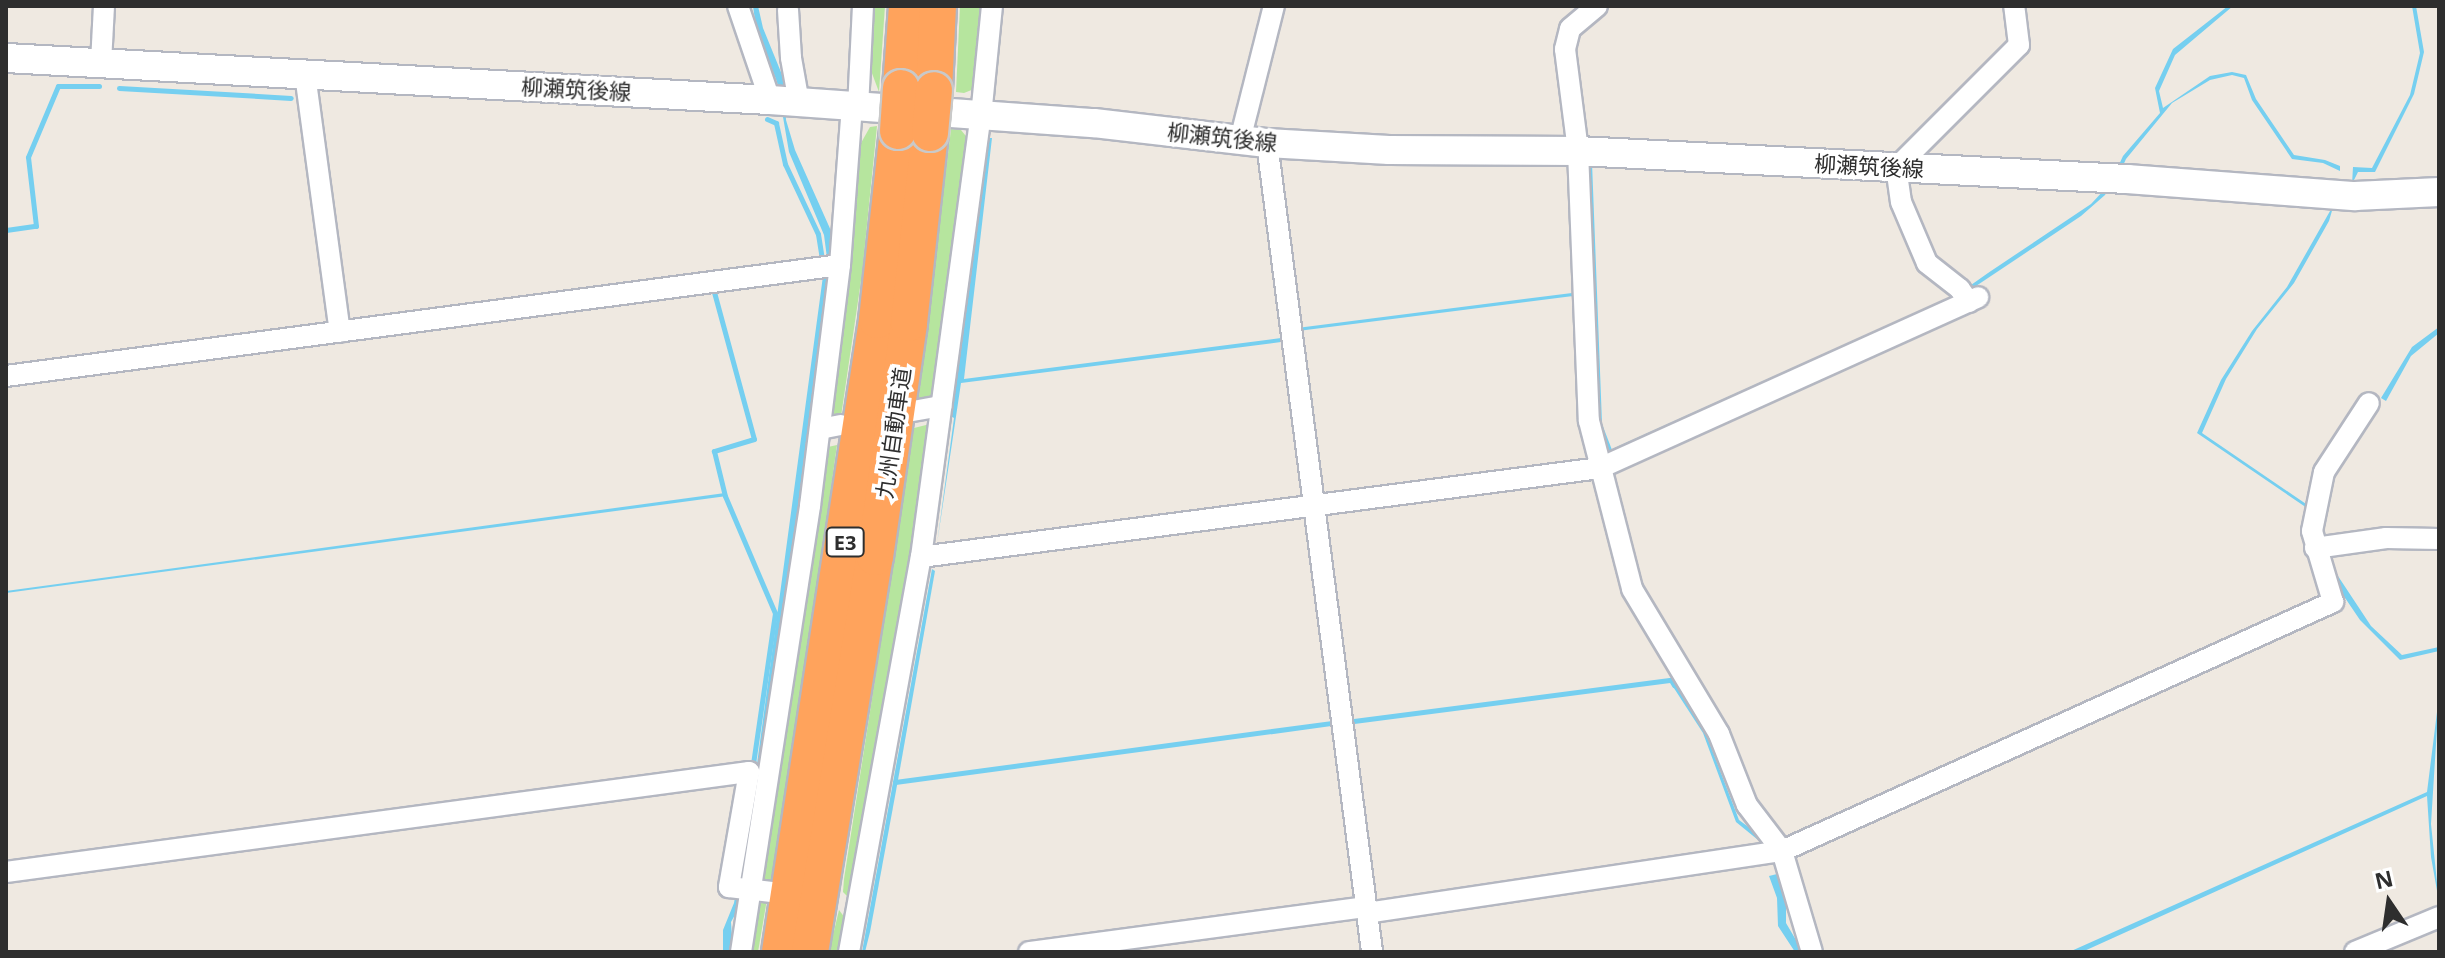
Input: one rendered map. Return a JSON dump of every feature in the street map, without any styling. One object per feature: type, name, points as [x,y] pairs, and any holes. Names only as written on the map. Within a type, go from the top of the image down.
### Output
[{"type":"highway","name":"九州自動車道","points":[[907,6],[917,89]]},
{"type":"highway","name":"九州自動車道","points":[[810,952],[909,323],[917,89],[938,6]]},
{"type":"highway","name":"九州自動車道","points":[[780,952],[874,335],[914,132]]},
{"type":"main road","name":"柳瀬筑後線","points":[[6,58],[770,100],[1094,123],[1253,142],[1389,150],[1578,151],[2355,196],[2439,192]]},
{"type":"street","points":[[101,63],[104,6]]},
{"type":"street","points":[[738,6],[770,100]]},
{"type":"street","points":[[741,952],[762,890],[820,429],[832,266],[855,107],[863,6]]},
{"type":"street","points":[[849,952],[921,557],[981,116],[992,6]]},
{"type":"street","points":[[1274,6],[1253,142],[1313,508],[1372,952]]},
{"type":"street","points":[[1597,6],[1570,29],[1565,49],[1578,151],[1589,421],[1632,589],[1719,734],[1747,805],[1782,851],[1812,952]]},
{"type":"street","points":[[921,557],[1600,468],[1974,300],[1927,263],[1901,202],[1896,168],[2019,45],[2014,6]]},
{"type":"street","points":[[788,10],[791,58],[799,103]]},
{"type":"street","points":[[305,74],[340,332]]},
{"type":"street","points":[[6,376],[832,266]]},
{"type":"street","points":[[1029,952],[1366,910],[1782,851],[2333,602],[2312,531],[2324,472],[2370,403]]},
{"type":"street","points":[[913,411],[942,406]]},
{"type":"street","points":[[820,429],[841,425]]},
{"type":"street","points":[[2315,548],[2386,538],[2439,539]]},
{"type":"street","points":[[6,872],[749,772],[729,887],[762,890]]},
{"type":"street","points":[[833,901],[857,905]]},
{"type":"street","points":[[2355,952],[2439,917]]},
{"type":"green space","points":[[870,6],[885,6],[879,92],[867,60]]},
{"type":"green space","points":[[960,6],[986,6],[974,89],[964,93],[956,92]]},
{"type":"green space","points":[[877,126],[862,274],[840,423],[830,423],[861,143],[870,127]]},
{"type":"green space","points":[[951,129],[961,130],[970,141],[935,400],[918,404]]},
{"type":"green space","points":[[934,423],[855,892],[848,897],[843,892],[844,879],[914,428]]},
{"type":"green space","points":[[837,445],[796,737],[770,884],[756,881],[819,449]]},
{"type":"green space","points":[[767,899],[758,952],[749,952],[757,904]]},
{"type":"green space","points":[[839,910],[848,922],[844,952],[829,952]]},
{"type":"water","points":[[753,6],[758,6],[763,28],[785,82],[786,120],[795,150],[832,233],[835,257],[827,258],[824,235],[789,152],[777,82],[756,27]]},
{"type":"water","points":[[2228,6],[2233,6],[2175,55],[2159,91],[2163,108],[2210,76],[2232,72],[2246,75],[2256,99],[2294,155],[2325,160],[2340,166],[2340,171],[2323,163],[2292,159],[2252,100],[2244,78],[2232,75],[2210,80],[2172,103],[2126,159],[2121,170],[2117,169],[2123,156],[2160,113],[2155,88],[2173,49]]},
{"type":"water","points":[[2412,6],[2416,6],[2424,52],[2414,94],[2375,172],[2358,172],[2352,184],[2353,167],[2372,168],[2410,95],[2420,53]]},
{"type":"water","points":[[986,138],[992,138],[964,379],[1281,338],[1281,342],[961,383],[937,544],[954,418],[949,415],[960,354]]},
{"type":"water","points":[[2109,188],[2105,195],[2081,216],[1973,288],[1971,285],[2091,204]]},
{"type":"water","points":[[2334,204],[2329,221],[2294,283],[2257,329],[2226,379],[2202,433],[2309,506],[2307,508],[2197,433],[2221,380],[2252,331],[2287,287]]},
{"type":"water","points":[[835,274],[741,904],[731,922],[733,952],[723,952],[723,930],[734,903],[757,764],[823,276]]},
{"type":"water","points":[[1572,293],[1573,296],[1298,331],[1297,328]]},
{"type":"water","points":[[2439,327],[2439,333],[2411,356],[2386,401],[2381,398],[2412,347]]},
{"type":"water","points":[[725,493],[727,496],[6,593],[6,591]]},
{"type":"water","points":[[2332,567],[2371,626],[2402,655],[2439,647],[2439,651],[2400,660],[2360,620],[2337,586]]},
{"type":"water","points":[[932,569],[935,571],[898,780],[870,932],[865,952],[862,952]]},
{"type":"water","points":[[1672,680],[1703,726],[1739,820],[1758,834],[1763,844],[1736,822],[1703,733],[1670,682]]},
{"type":"water","points":[[2439,696],[2431,824],[2439,902],[2431,857],[2427,796],[2082,952],[2069,952],[2427,792]]},
{"type":"water","points":[[1777,874],[1786,901],[1786,923],[1803,952],[1795,952],[1778,926],[1777,898],[1769,876]]},
{"type":"waterway","points":[[6,230],[36,226],[28,157],[58,86],[99,86]]},
{"type":"waterway","points":[[119,88],[291,98]]},
{"type":"waterway","points":[[767,119],[776,123],[785,164],[818,234],[822,258]]},
{"type":"waterway","points":[[1589,162],[1599,424],[1610,452],[1886,328]]},
{"type":"waterway","points":[[717,291],[714,292],[754,439],[714,451],[725,496],[775,613],[753,764]]},
{"type":"waterway","points":[[1346,722],[1671,680],[1674,685]]},
{"type":"waterway","points":[[895,782],[1336,722]]}]
